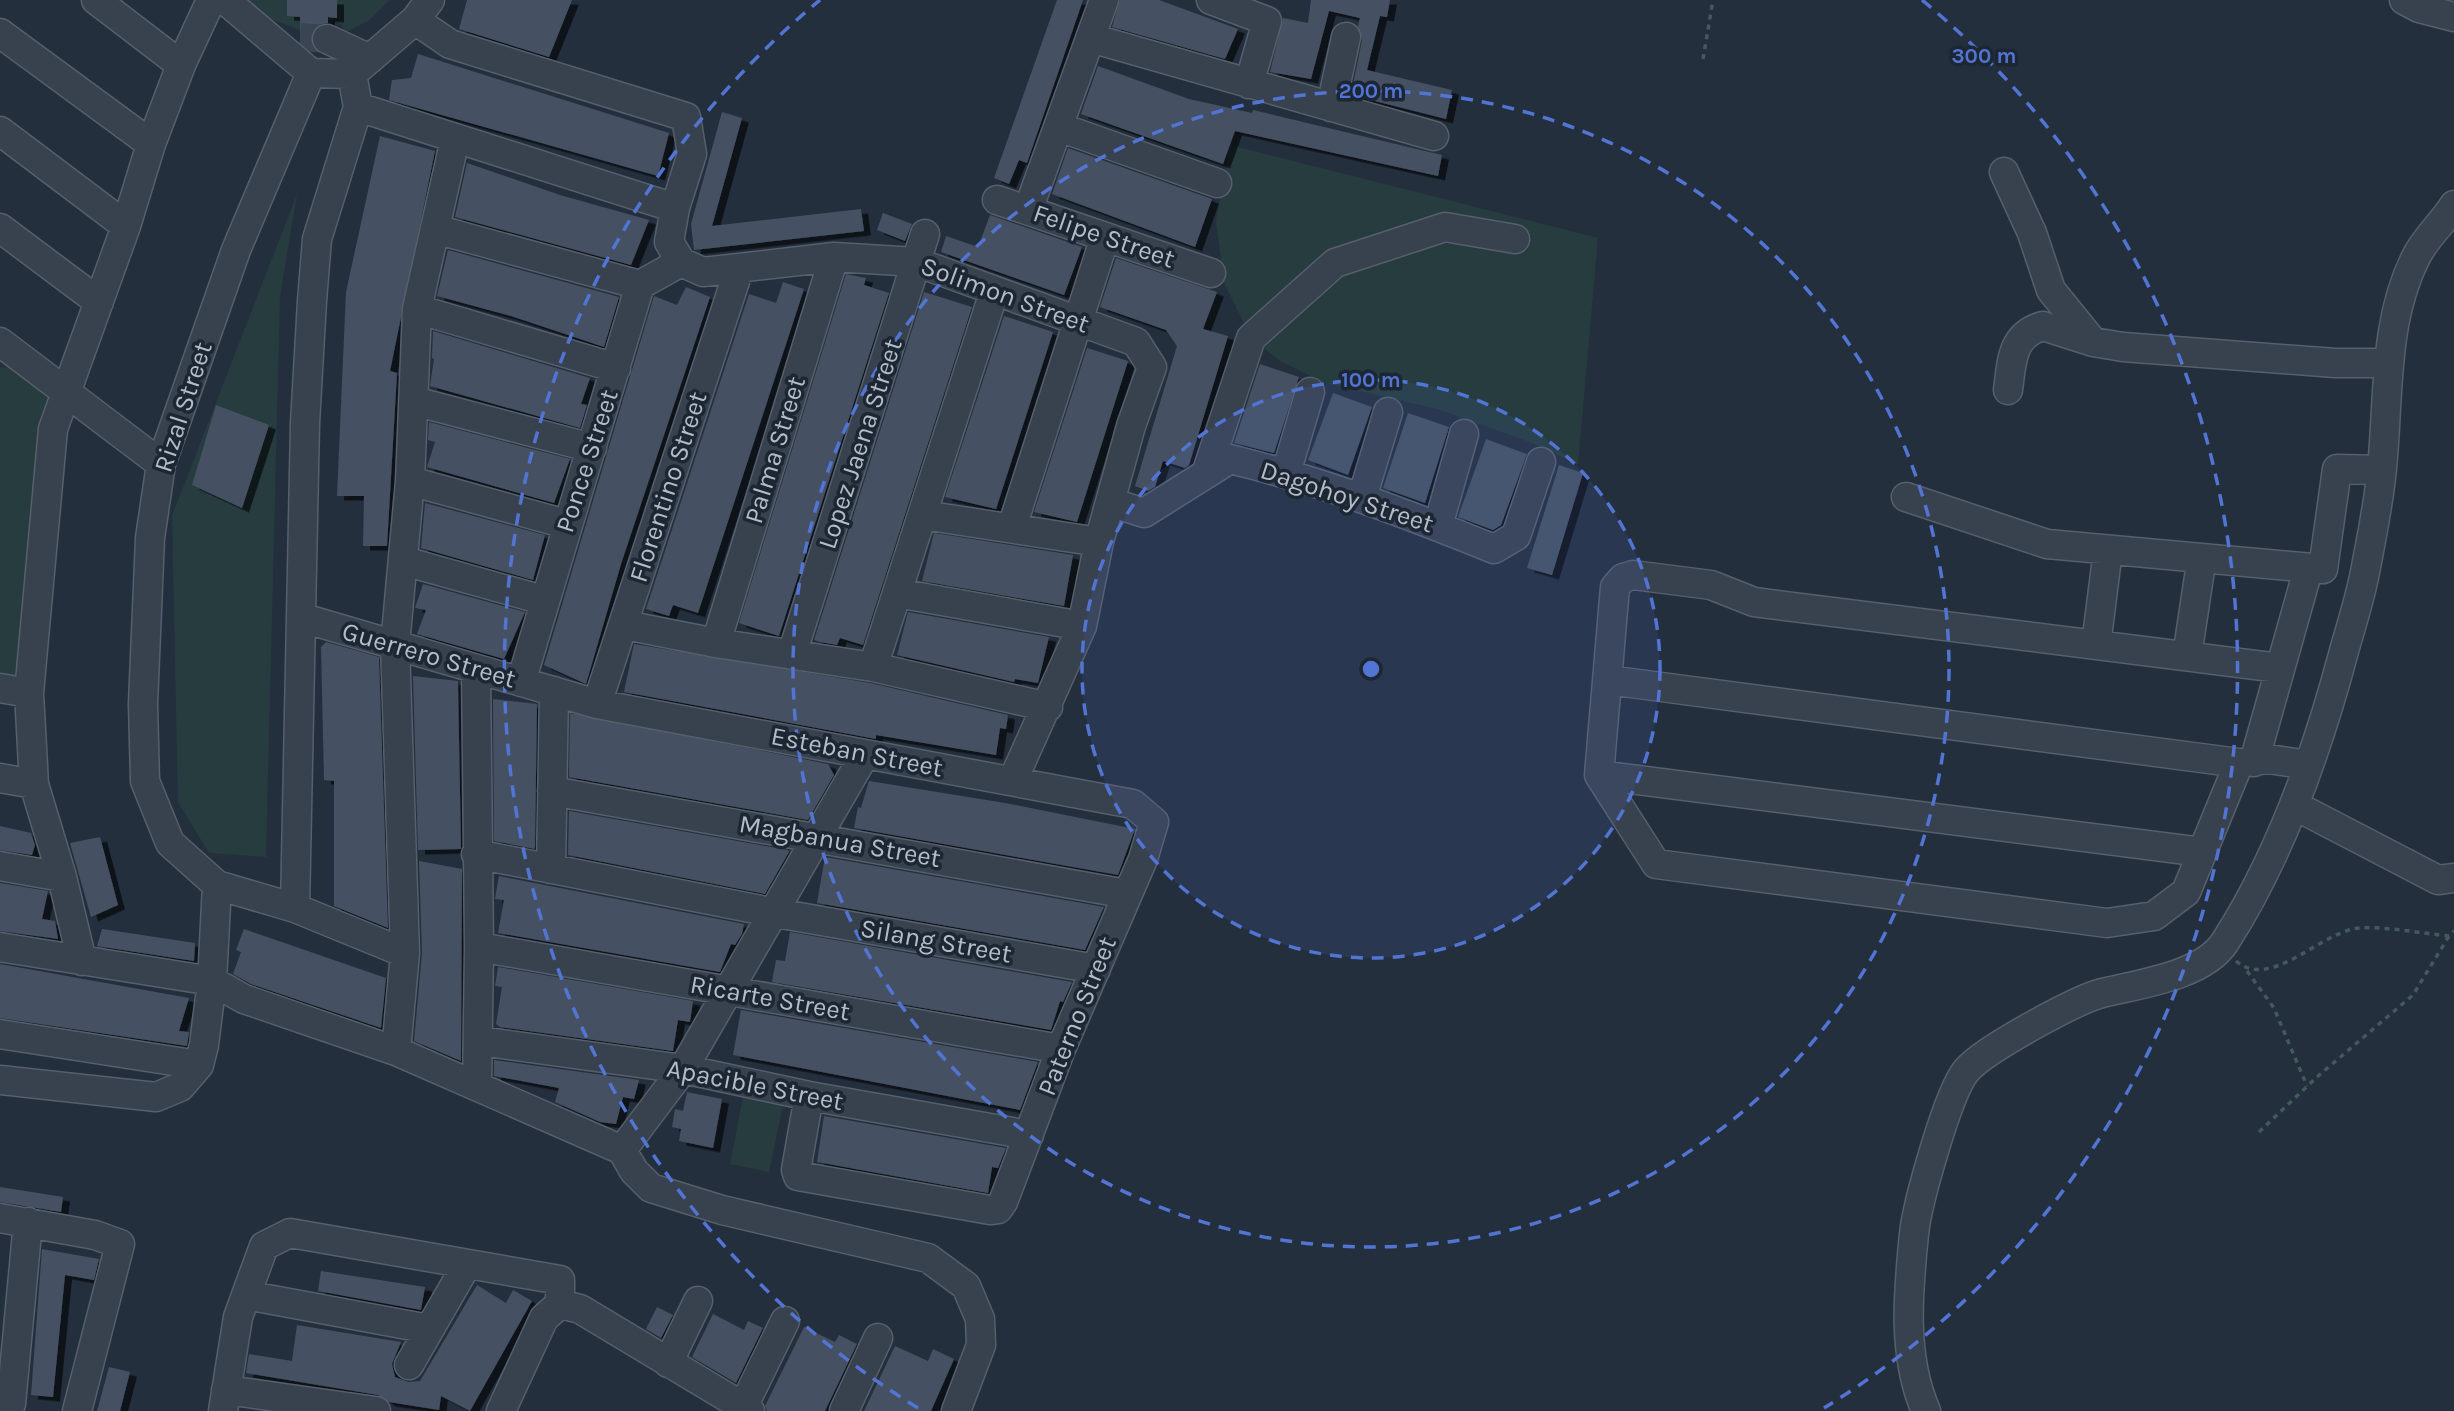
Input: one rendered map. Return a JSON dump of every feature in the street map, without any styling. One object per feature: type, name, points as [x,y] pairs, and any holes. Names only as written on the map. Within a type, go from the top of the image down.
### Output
[{"type":"street","points":[[96,0],[181,65]]},
{"type":"street","points":[[82,961],[62,877],[33,784],[29,693],[53,429],[126,226],[151,144],[181,65],[211,0]]},
{"type":"street","points":[[225,0],[302,40],[361,66]]},
{"type":"street","points":[[1028,210],[1104,0]]},
{"type":"street","points":[[1211,0],[1267,21],[1249,84]]},
{"type":"street","points":[[2404,0],[2419,8],[2454,17]]},
{"type":"street","points":[[302,40],[311,73],[361,66],[423,10],[450,44],[685,117],[692,154],[675,208],[669,242],[681,262],[640,285],[435,229]]},
{"type":"street","points":[[0,33],[151,144]]},
{"type":"street","points":[[1331,107],[1346,37]]},
{"type":"street","points":[[1091,38],[1434,136]]},
{"type":"street","points":[[295,908],[306,423],[317,239],[358,107],[361,66]]},
{"type":"street","name":"Rizal Street","points":[[216,885],[170,843],[145,781],[143,705],[150,538],[161,464],[236,250],[311,73]]},
{"type":"street","points":[[358,107],[675,208]]},
{"type":"street","points":[[1059,127],[1217,183]]},
{"type":"street","points":[[0,131],[126,226]]},
{"type":"street","points":[[396,1051],[405,953],[395,645],[410,481],[416,309],[455,139]]},
{"type":"street","points":[[2004,172],[2032,233],[2051,290],[2093,342]]},
{"type":"street","name":"Felipe Street","points":[[997,200],[1211,273]]},
{"type":"street","points":[[1926,1411],[1916,1387],[1908,1320],[1916,1213],[1965,1071],[2023,1032],[2098,994],[2143,985],[2185,972],[2222,948],[2239,921],[2323,731],[2365,573],[2382,470],[2388,362],[2403,291],[2417,255],[2454,205]]},
{"type":"street","points":[[1206,474],[1245,347],[1251,338],[1335,263],[1445,227],[1515,239]]},
{"type":"street","points":[[0,228],[99,302]]},
{"type":"street","name":"Lopez Jaena Street","points":[[792,654],[925,233]]},
{"type":"street","points":[[1012,527],[1105,237]]},
{"type":"street","name":"Solimon Street","points":[[681,262],[703,272],[834,257],[916,262],[1136,342],[1152,367],[1131,426],[1099,542],[1082,626],[1013,780]]},
{"type":"street","name":"Palma Street","points":[[716,643],[834,257]]},
{"type":"street","name":"Florentino Street","points":[[597,704],[625,625],[739,269]]},
{"type":"street","name":"Ponce Street","points":[[521,682],[543,600],[640,285]]},
{"type":"street","points":[[873,667],[993,292]]},
{"type":"street","points":[[416,309],[616,368]]},
{"type":"street","points":[[2008,390],[2013,349],[2031,329],[2043,326],[2093,342],[2161,351],[2335,363],[2388,362]]},
{"type":"street","points":[[0,342],[161,464]]},
{"type":"street","points":[[1286,473],[1310,392]]},
{"type":"street","points":[[414,401],[592,448]]},
{"type":"street","points":[[1362,498],[1388,412]]},
{"type":"street","points":[[1438,526],[1464,433]]},
{"type":"street","name":"Dagohoy Street","points":[[1110,502],[1144,513],[1230,460],[1286,473],[1362,498],[1494,549],[1516,536],[1541,461]]},
{"type":"street","points":[[1906,497],[2047,544],[2323,569],[2336,469],[2382,470]]},
{"type":"street","points":[[410,481],[566,524]]},
{"type":"street","points":[[923,515],[1099,542]]},
{"type":"street","points":[[2096,645],[2107,558]]},
{"type":"street","points":[[404,561],[543,600]]},
{"type":"street","points":[[2187,656],[2200,570]]},
{"type":"street","points":[[2279,668],[1754,602],[1711,585],[1633,575],[1623,578],[1615,587],[1599,775],[1656,864],[2006,912],[2107,923],[2154,916],[2186,892],[2202,852],[2247,763],[2279,668],[2306,577]]},
{"type":"street","points":[[897,593],[1082,626]]},
{"type":"street","name":"Guerrero Street","points":[[303,618],[554,691]]},
{"type":"street","points":[[625,625],[716,643],[873,667],[1048,707]]},
{"type":"street","points":[[476,670],[476,854],[480,947],[477,1086]]},
{"type":"street","points":[[1608,680],[2247,763],[2261,771],[2302,783],[2438,880],[2454,878]]},
{"type":"street","points":[[0,688],[29,693]]},
{"type":"street","points":[[551,869],[554,691]]},
{"type":"street","name":"Esteban Street","points":[[554,691],[597,704],[1133,804],[1154,822]]},
{"type":"street","points":[[622,1150],[683,1069],[732,990],[865,754]]},
{"type":"street","points":[[1599,775],[2202,852]]},
{"type":"street","points":[[0,778],[33,784]]},
{"type":"street","name":"Magbanua Street","points":[[552,790],[1127,894]]},
{"type":"street","name":"Paterno Street","points":[[809,1096],[796,1170],[798,1176],[990,1210],[998,1209],[1154,822]]},
{"type":"street","name":"Silang Street","points":[[476,854],[776,914],[1096,969]]},
{"type":"street","points":[[0,866],[62,877]]},
{"type":"street","points":[[0,1080],[156,1097],[180,1087],[199,1065],[212,981],[216,885],[295,908],[405,953]]},
{"type":"street","points":[[0,947],[212,981],[244,999],[396,1051],[622,1150],[634,1171],[651,1188],[722,1210],[928,1258],[966,1286],[980,1319],[981,1345],[956,1411]]},
{"type":"street","name":"Ricarte Street","points":[[480,947],[1061,1049]]},
{"type":"street","points":[[0,1034],[199,1065]]},
{"type":"street","name":"Apacible Street","points":[[480,1041],[683,1069],[809,1096],[1029,1135]]},
{"type":"street","points":[[0,1218],[95,1235],[120,1244],[77,1411]]},
{"type":"street","points":[[13,1405],[28,1223]]},
{"type":"street","points":[[376,1411],[224,1401],[238,1317],[264,1246],[290,1233],[560,1280],[560,1304],[544,1318],[501,1411]]},
{"type":"street","points":[[409,1365],[467,1264]]},
{"type":"street","points":[[246,1295],[429,1329]]},
{"type":"street","points":[[668,1363],[698,1301]]},
{"type":"street","points":[[560,1304],[580,1309],[746,1409],[785,1321]]},
{"type":"street","points":[[844,1411],[878,1338]]},
{"type":"path","points":[[1703,60],[1713,0]]},
{"type":"path","points":[[2245,969],[2261,972],[2274,968],[2322,941],[2354,928],[2449,936]]},
{"type":"path","points":[[2259,1132],[2307,1086],[2413,995],[2454,931]]},
{"type":"path","points":[[2222,948],[2245,969],[2274,1008],[2307,1086]]},
{"type":"green space","points":[[245,0],[390,0],[368,21],[346,32],[337,18],[300,30],[268,18]]},
{"type":"green space","points":[[1230,145],[1598,238],[1578,465],[1535,444],[1437,409],[1325,383],[1280,361],[1251,338],[1224,283],[1216,221]]},
{"type":"green space","points":[[297,194],[280,297],[266,857],[209,853],[178,802],[172,516]]},
{"type":"green space","points":[[7,367],[53,401],[18,677],[0,682],[0,368]]},
{"type":"green space","points":[[743,1097],[783,1105],[769,1172],[730,1164]]},
{"type":"building","points":[[287,0],[337,0],[337,18],[328,17],[328,23],[318,25],[312,31],[314,49],[300,42],[300,17],[287,16]]},
{"type":"building","points":[[467,0],[572,0],[549,57],[459,29]]},
{"type":"building","points":[[1057,0],[1083,0],[1027,163],[1019,160],[1009,184],[994,178]]},
{"type":"building","points":[[1120,0],[1159,0],[1238,29],[1225,59],[1112,27]]},
{"type":"building","points":[[1311,0],[1390,0],[1387,17],[1380,16],[1367,70],[1452,90],[1446,119],[1351,95],[1362,40],[1358,26],[1360,18],[1329,11],[1311,79],[1270,72],[1283,18],[1308,23]]},
{"type":"building","points":[[418,54],[669,133],[658,176],[389,100],[392,80],[411,78]]},
{"type":"building","points":[[1098,66],[1189,99],[1252,113],[1253,110],[1442,155],[1438,176],[1235,131],[1223,164],[1081,114]]},
{"type":"building","points":[[722,112],[742,118],[712,226],[861,209],[864,231],[694,250],[691,224]]},
{"type":"building","points":[[380,136],[435,151],[390,371],[397,373],[387,546],[363,546],[364,496],[337,496],[346,292]]},
{"type":"building","points":[[1068,148],[1212,199],[1195,247],[1052,194]]},
{"type":"building","points":[[467,163],[560,195],[649,220],[631,265],[455,217]]},
{"type":"building","points":[[883,213],[912,224],[905,241],[877,230]]},
{"type":"building","points":[[990,215],[1082,247],[1064,295],[941,252],[946,236],[978,247]]},
{"type":"building","points":[[448,250],[619,297],[604,347],[511,316],[437,296]]},
{"type":"building","points":[[1116,258],[1217,292],[1203,329],[1228,336],[1189,465],[1185,468],[1163,461],[1155,487],[1148,491],[1135,486],[1177,346],[1166,330],[1100,307]]},
{"type":"building","points":[[846,274],[866,278],[864,285],[889,293],[779,636],[739,623]]},
{"type":"building","points":[[783,282],[804,289],[698,613],[673,605],[669,616],[646,609],[749,294],[776,303]]},
{"type":"building","points":[[686,287],[710,297],[621,564],[586,684],[544,665],[654,296],[677,305]]},
{"type":"building","points":[[924,292],[972,307],[863,645],[840,638],[837,645],[820,642],[814,640]]},
{"type":"building","points":[[1004,316],[1053,332],[996,509],[945,497]]},
{"type":"building","points":[[433,331],[590,378],[581,404],[587,405],[580,428],[430,386],[434,359]]},
{"type":"building","points":[[1087,348],[1128,361],[1077,522],[1034,512]]},
{"type":"building","points":[[1260,364],[1299,377],[1274,453],[1234,443]]},
{"type":"building","points":[[1333,393],[1372,407],[1348,475],[1308,460]]},
{"type":"building","points":[[216,405],[269,425],[242,508],[192,485]]},
{"type":"building","points":[[1408,413],[1449,427],[1425,503],[1383,488]]},
{"type":"building","points":[[429,422],[570,459],[554,503],[427,467],[435,442],[428,440]]},
{"type":"building","points":[[1486,439],[1527,454],[1501,525],[1493,530],[1458,517]]},
{"type":"building","points":[[1559,465],[1583,473],[1552,575],[1527,568]]},
{"type":"building","points":[[425,503],[545,535],[533,580],[421,548]]},
{"type":"building","points":[[934,533],[1073,555],[1064,606],[922,581]]},
{"type":"building","points":[[423,584],[525,612],[504,659],[417,634],[426,610],[415,608]]},
{"type":"building","points":[[908,612],[1049,637],[1038,683],[1015,679],[1014,682],[897,655]]},
{"type":"building","points":[[326,642],[379,657],[388,928],[334,906],[334,781],[324,780],[321,647]]},
{"type":"building","points":[[634,644],[870,683],[1008,715],[1006,729],[1000,728],[996,755],[876,735],[876,739],[624,692]]},
{"type":"building","points":[[413,676],[458,681],[461,849],[418,850]]},
{"type":"building","points":[[493,699],[537,704],[535,849],[494,841]]},
{"type":"building","points":[[570,713],[828,764],[834,775],[808,820],[569,777]]},
{"type":"building","points":[[869,781],[1005,803],[1135,829],[1118,875],[854,828],[858,807],[861,808]]},
{"type":"building","points":[[569,811],[789,852],[765,894],[568,855]]},
{"type":"building","points":[[0,826],[31,833],[35,845],[32,855],[0,850]]},
{"type":"building","points":[[100,837],[118,905],[91,917],[70,843]]},
{"type":"building","points":[[825,857],[1104,907],[1085,950],[817,903]]},
{"type":"building","points":[[419,861],[462,869],[461,1061],[414,1041],[422,953]]},
{"type":"building","points":[[499,876],[744,924],[742,934],[735,945],[731,944],[720,972],[498,933],[504,900],[495,899]]},
{"type":"building","points":[[0,883],[48,891],[42,919],[55,921],[58,939],[0,931]]},
{"type":"building","points":[[102,929],[195,943],[194,961],[97,946]]},
{"type":"building","points":[[244,929],[386,978],[381,1028],[251,984],[233,974],[241,952],[236,950]]},
{"type":"building","points":[[790,932],[1072,982],[1063,1002],[1060,1001],[1051,1030],[772,982],[776,960],[785,961]]},
{"type":"building","points":[[0,964],[189,998],[179,1031],[189,1032],[187,1046],[0,1018]]},
{"type":"building","points":[[498,967],[693,1001],[690,1022],[678,1020],[673,1051],[500,1027],[496,1024],[502,987],[495,986]]},
{"type":"building","points":[[741,1010],[1038,1062],[1020,1110],[733,1055]]},
{"type":"building","points":[[494,1060],[639,1080],[634,1099],[623,1097],[616,1124],[600,1122],[555,1102],[559,1088],[494,1076]]},
{"type":"building","points":[[687,1092],[722,1099],[713,1148],[679,1141],[681,1129],[672,1127],[675,1109],[683,1111]]},
{"type":"building","points":[[824,1116],[1006,1148],[998,1168],[992,1167],[988,1193],[817,1162]]},
{"type":"building","points":[[0,1187],[63,1197],[61,1212],[0,1202]]},
{"type":"building","points":[[42,1249],[99,1259],[94,1280],[65,1275],[53,1397],[31,1395]]},
{"type":"building","points":[[321,1271],[425,1287],[421,1310],[318,1291]]},
{"type":"building","points":[[477,1285],[506,1303],[513,1290],[532,1301],[470,1411],[441,1396],[439,1410],[389,1402],[378,1395],[246,1373],[249,1354],[292,1361],[297,1325],[401,1342],[392,1364],[395,1377],[408,1382],[420,1381]]},
{"type":"building","points":[[657,1307],[673,1315],[661,1338],[646,1329]]},
{"type":"building","points":[[713,1314],[744,1330],[748,1321],[763,1328],[736,1383],[692,1357]]},
{"type":"building","points":[[804,1327],[835,1342],[839,1335],[857,1344],[825,1411],[767,1411],[765,1406]]},
{"type":"building","points":[[895,1346],[928,1361],[933,1349],[954,1359],[931,1411],[864,1411]]},
{"type":"building","points":[[109,1367],[130,1372],[120,1411],[97,1411]]},
{"type":"tunnel","points":[[300,37],[327,39]]}]
